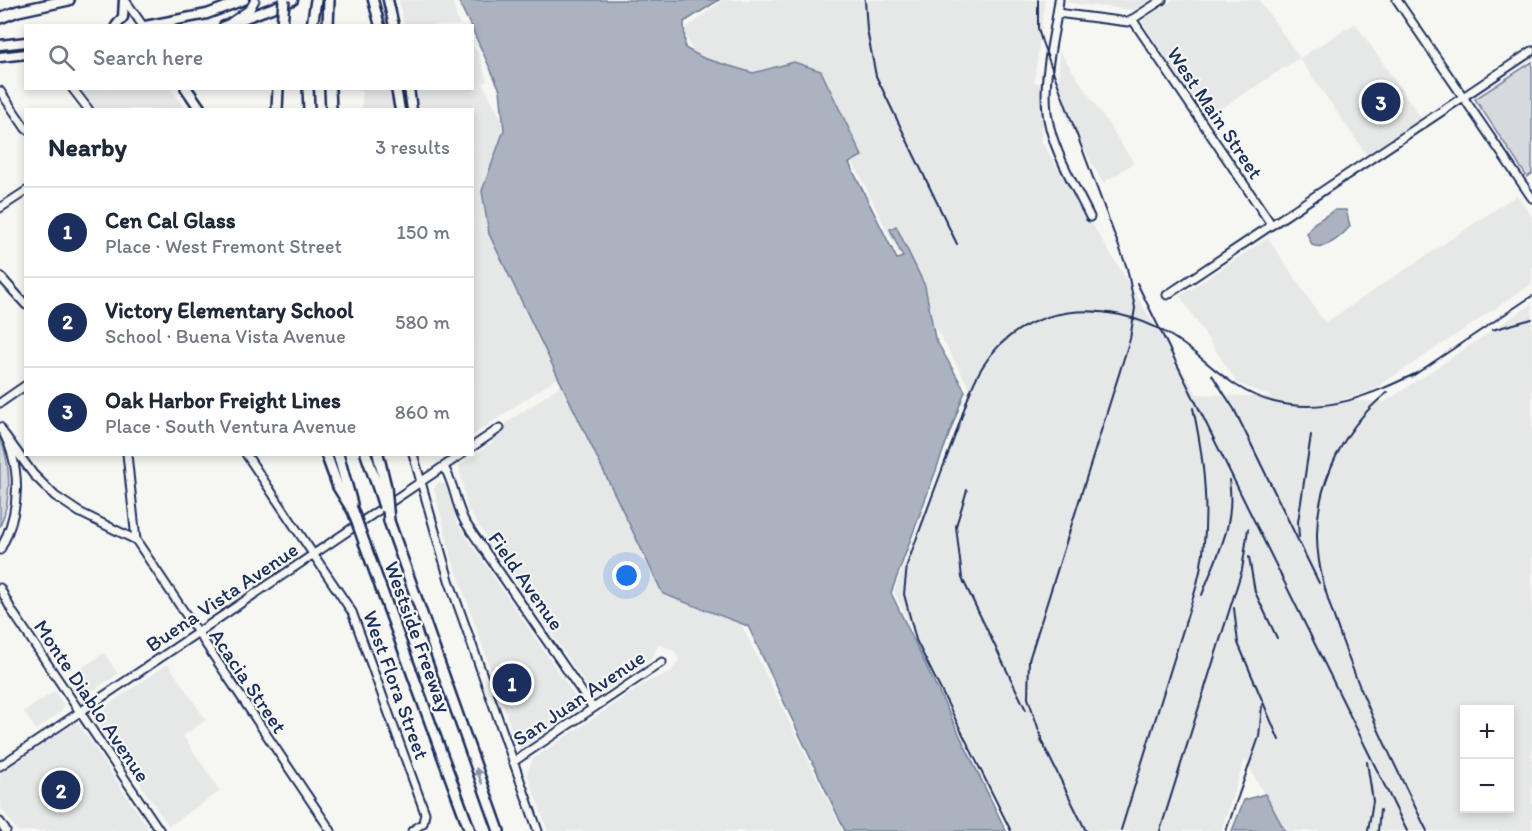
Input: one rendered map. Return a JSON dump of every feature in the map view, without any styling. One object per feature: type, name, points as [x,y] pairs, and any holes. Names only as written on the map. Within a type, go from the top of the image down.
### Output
[{"type":"highway","points":[[0,18],[28,8],[69,0]]},
{"type":"highway","points":[[282,24],[284,0]]},
{"type":"highway","points":[[312,24],[316,0]]},
{"type":"highway","points":[[328,0],[328,24]]},
{"type":"highway","points":[[187,90],[200,108]]},
{"type":"highway","points":[[277,108],[278,90]]},
{"type":"highway","points":[[308,90],[309,108]]},
{"type":"highway","points":[[330,90],[331,108]]},
{"type":"highway","points":[[327,456],[338,487],[353,511]]},
{"type":"highway","name":"Westside Freeway","points":[[339,456],[353,511],[470,831]]},
{"type":"highway","name":"Westside Freeway","points":[[367,456],[383,489],[389,523],[499,831]]},
{"type":"highway","points":[[378,456],[383,489]]},
{"type":"main road","points":[[118,24],[123,17],[124,0]]},
{"type":"main road","points":[[154,24],[207,14],[244,0]]},
{"type":"main road","points":[[230,24],[293,0]]},
{"type":"main road","points":[[373,0],[379,24]]},
{"type":"main road","points":[[388,0],[394,24]]},
{"type":"main road","points":[[0,45],[24,42]]},
{"type":"main road","points":[[0,57],[24,54]]},
{"type":"main road","points":[[396,90],[400,108]]},
{"type":"main road","points":[[409,90],[412,108]]},
{"type":"street","points":[[124,0],[142,24]]},
{"type":"street","points":[[228,24],[250,9],[255,0]]},
{"type":"street","points":[[1059,0],[1047,86],[1050,127],[1090,216]]},
{"type":"street","points":[[1057,13],[1128,22],[1162,0]]},
{"type":"street","points":[[1397,0],[1532,198]]},
{"type":"street","name":"West Main Street","points":[[1132,19],[1271,224]]},
{"type":"street","points":[[1167,295],[1532,51]]},
{"type":"street","points":[[74,90],[87,108]]},
{"type":"street","points":[[0,91],[24,126]]},
{"type":"street","points":[[0,208],[24,192]]},
{"type":"street","points":[[0,276],[24,303]]},
{"type":"street","points":[[0,402],[24,386]]},
{"type":"street","points":[[0,427],[33,474],[55,496],[79,512],[136,540]]},
{"type":"street","points":[[474,446],[500,428]]},
{"type":"street","points":[[0,550],[11,526],[17,494],[17,475],[5,435]]},
{"type":"street","points":[[128,456],[136,540]]},
{"type":"street","points":[[414,456],[449,580],[537,831]]},
{"type":"street","name":"Buena Vista Avenue","points":[[0,766],[459,456]]},
{"type":"street","name":"West Flora Street","points":[[247,457],[356,620],[425,813],[423,822],[412,831]]},
{"type":"street","name":"Field Avenue","points":[[444,467],[452,481],[456,504],[465,522],[593,708]]},
{"type":"street","name":"Acacia Street","points":[[136,540],[331,831]]},
{"type":"street","name":"Monte Diablo Avenue","points":[[0,588],[12,611],[160,831]]},
{"type":"street","name":"San Juan Avenue","points":[[513,762],[662,662]]},
{"type":"street","points":[[0,822],[6,831]]},
{"type":"shaded area","points":[[399,0],[452,0],[459,24],[404,24]]},
{"type":"shaded area","points":[[458,0],[719,0],[684,22],[685,48],[703,58],[753,73],[794,62],[821,71],[862,156],[849,163],[897,259],[903,257],[890,229],[896,226],[925,286],[935,338],[965,391],[891,593],[1006,831],[845,831],[748,626],[663,594],[489,234],[482,191],[504,130],[500,90],[474,33],[474,24],[470,24]]},
{"type":"shaded area","points":[[723,0],[1045,0],[1034,82],[1045,84],[1041,141],[1197,394],[1272,397],[1237,383],[1180,296],[1268,238],[1325,323],[1517,195],[1532,217],[1532,284],[1370,392],[1339,400],[1385,402],[1532,304],[1532,831],[1284,831],[1245,759],[1221,831],[1013,831],[894,592],[971,391],[929,315],[824,103],[694,56],[684,30]]},
{"type":"shaded area","points":[[1068,0],[1149,0],[1135,10],[1068,3]]},
{"type":"shaded area","points":[[1173,0],[1259,0],[1300,58],[1355,23],[1421,118],[1367,155],[1299,58],[1205,119],[1142,21]]},
{"type":"shaded area","points":[[474,48],[478,52],[487,80],[483,84],[555,220],[735,612],[843,831],[548,831],[527,774],[533,759],[650,680],[670,673],[679,660],[676,652],[659,644],[651,659],[595,698],[467,508],[459,466],[496,440],[492,433],[570,379],[566,372],[474,434],[474,108],[420,108],[416,90],[474,90]]},
{"type":"shaded area","points":[[1059,50],[1134,163],[1103,183],[1068,121],[1059,91]]},
{"type":"shaded area","points":[[1532,62],[1532,174],[1527,177],[1475,99]]},
{"type":"shaded area","points":[[78,90],[172,90],[184,108],[93,108]]},
{"type":"shaded area","points":[[362,90],[390,90],[394,108],[362,108]]},
{"type":"shaded area","points":[[1335,210],[1346,210],[1350,226],[1328,244],[1312,245],[1307,233],[1314,223]]},
{"type":"shaded area","points":[[0,436],[4,447],[9,482],[7,504],[0,527]]},
{"type":"shaded area","points":[[438,482],[446,485],[457,523],[582,707],[523,746],[516,742],[452,558],[434,489]]},
{"type":"shaded area","points":[[104,653],[118,674],[86,695],[79,693],[68,677]]},
{"type":"shaded area","points":[[168,664],[206,720],[183,736],[220,791],[169,826],[93,715]]},
{"type":"shaded area","points":[[55,691],[63,704],[62,711],[36,730],[24,712]]},
{"type":"shaded area","points":[[77,722],[150,831],[17,831],[0,806],[0,773]]},
{"type":"shaded area","points":[[1265,794],[1285,831],[1232,831],[1244,800]]},
{"type":"railway","points":[[865,0],[867,30],[876,76],[957,244]]},
{"type":"railway","points":[[1038,0],[1038,28],[1042,42],[1127,268],[1135,308],[1130,339],[1029,660],[1028,698],[1044,745]]},
{"type":"railway","points":[[1137,283],[1407,831]]},
{"type":"railway","points":[[1411,377],[1532,296]]},
{"type":"railway","points":[[1011,831],[916,640],[904,594],[907,565],[971,390],[983,366],[1000,345],[1020,329],[1043,318],[1068,312],[1094,311],[1119,315],[1144,322],[1168,334],[1243,390],[1274,402],[1293,405],[1312,406],[1348,401],[1417,373]]},
{"type":"railway","points":[[1492,330],[1532,319]]},
{"type":"railway","points":[[1212,375],[1234,409],[1319,583]]},
{"type":"railway","points":[[1388,392],[1355,426],[1331,467],[1323,490],[1319,514],[1317,537],[1319,561],[1332,611],[1351,665],[1381,737],[1427,831]]},
{"type":"railway","points":[[1121,830],[1201,566],[1206,521],[1204,476],[1193,408]]},
{"type":"railway","points":[[1299,537],[1298,522],[1311,435]]},
{"type":"railway","points":[[1202,595],[1224,539],[1230,512],[1229,480]]},
{"type":"railway","points":[[967,490],[956,526],[962,578],[1026,710]]},
{"type":"railway","points":[[1160,831],[1242,570],[1248,529]]},
{"type":"railway","points":[[1249,557],[1255,592],[1277,638]]},
{"type":"railway","points":[[1234,608],[1238,643],[1279,740]]},
{"type":"railway","points":[[1226,831],[1259,737],[1262,705]]},
{"type":"railway","points":[[1041,740],[1086,831]]},
{"type":"railway","points":[[1367,762],[1373,801],[1368,831]]},
{"type":"railway","points":[[1378,831],[1380,810]]},
{"type":"place","name":"Oak Harbor Freight Lines","points":[[1381,102]]},
{"type":"place","name":"Cen Cal Glass","points":[[512,683]]},
{"type":"place","name":"Victory Elementary School","points":[[61,790]]}]
